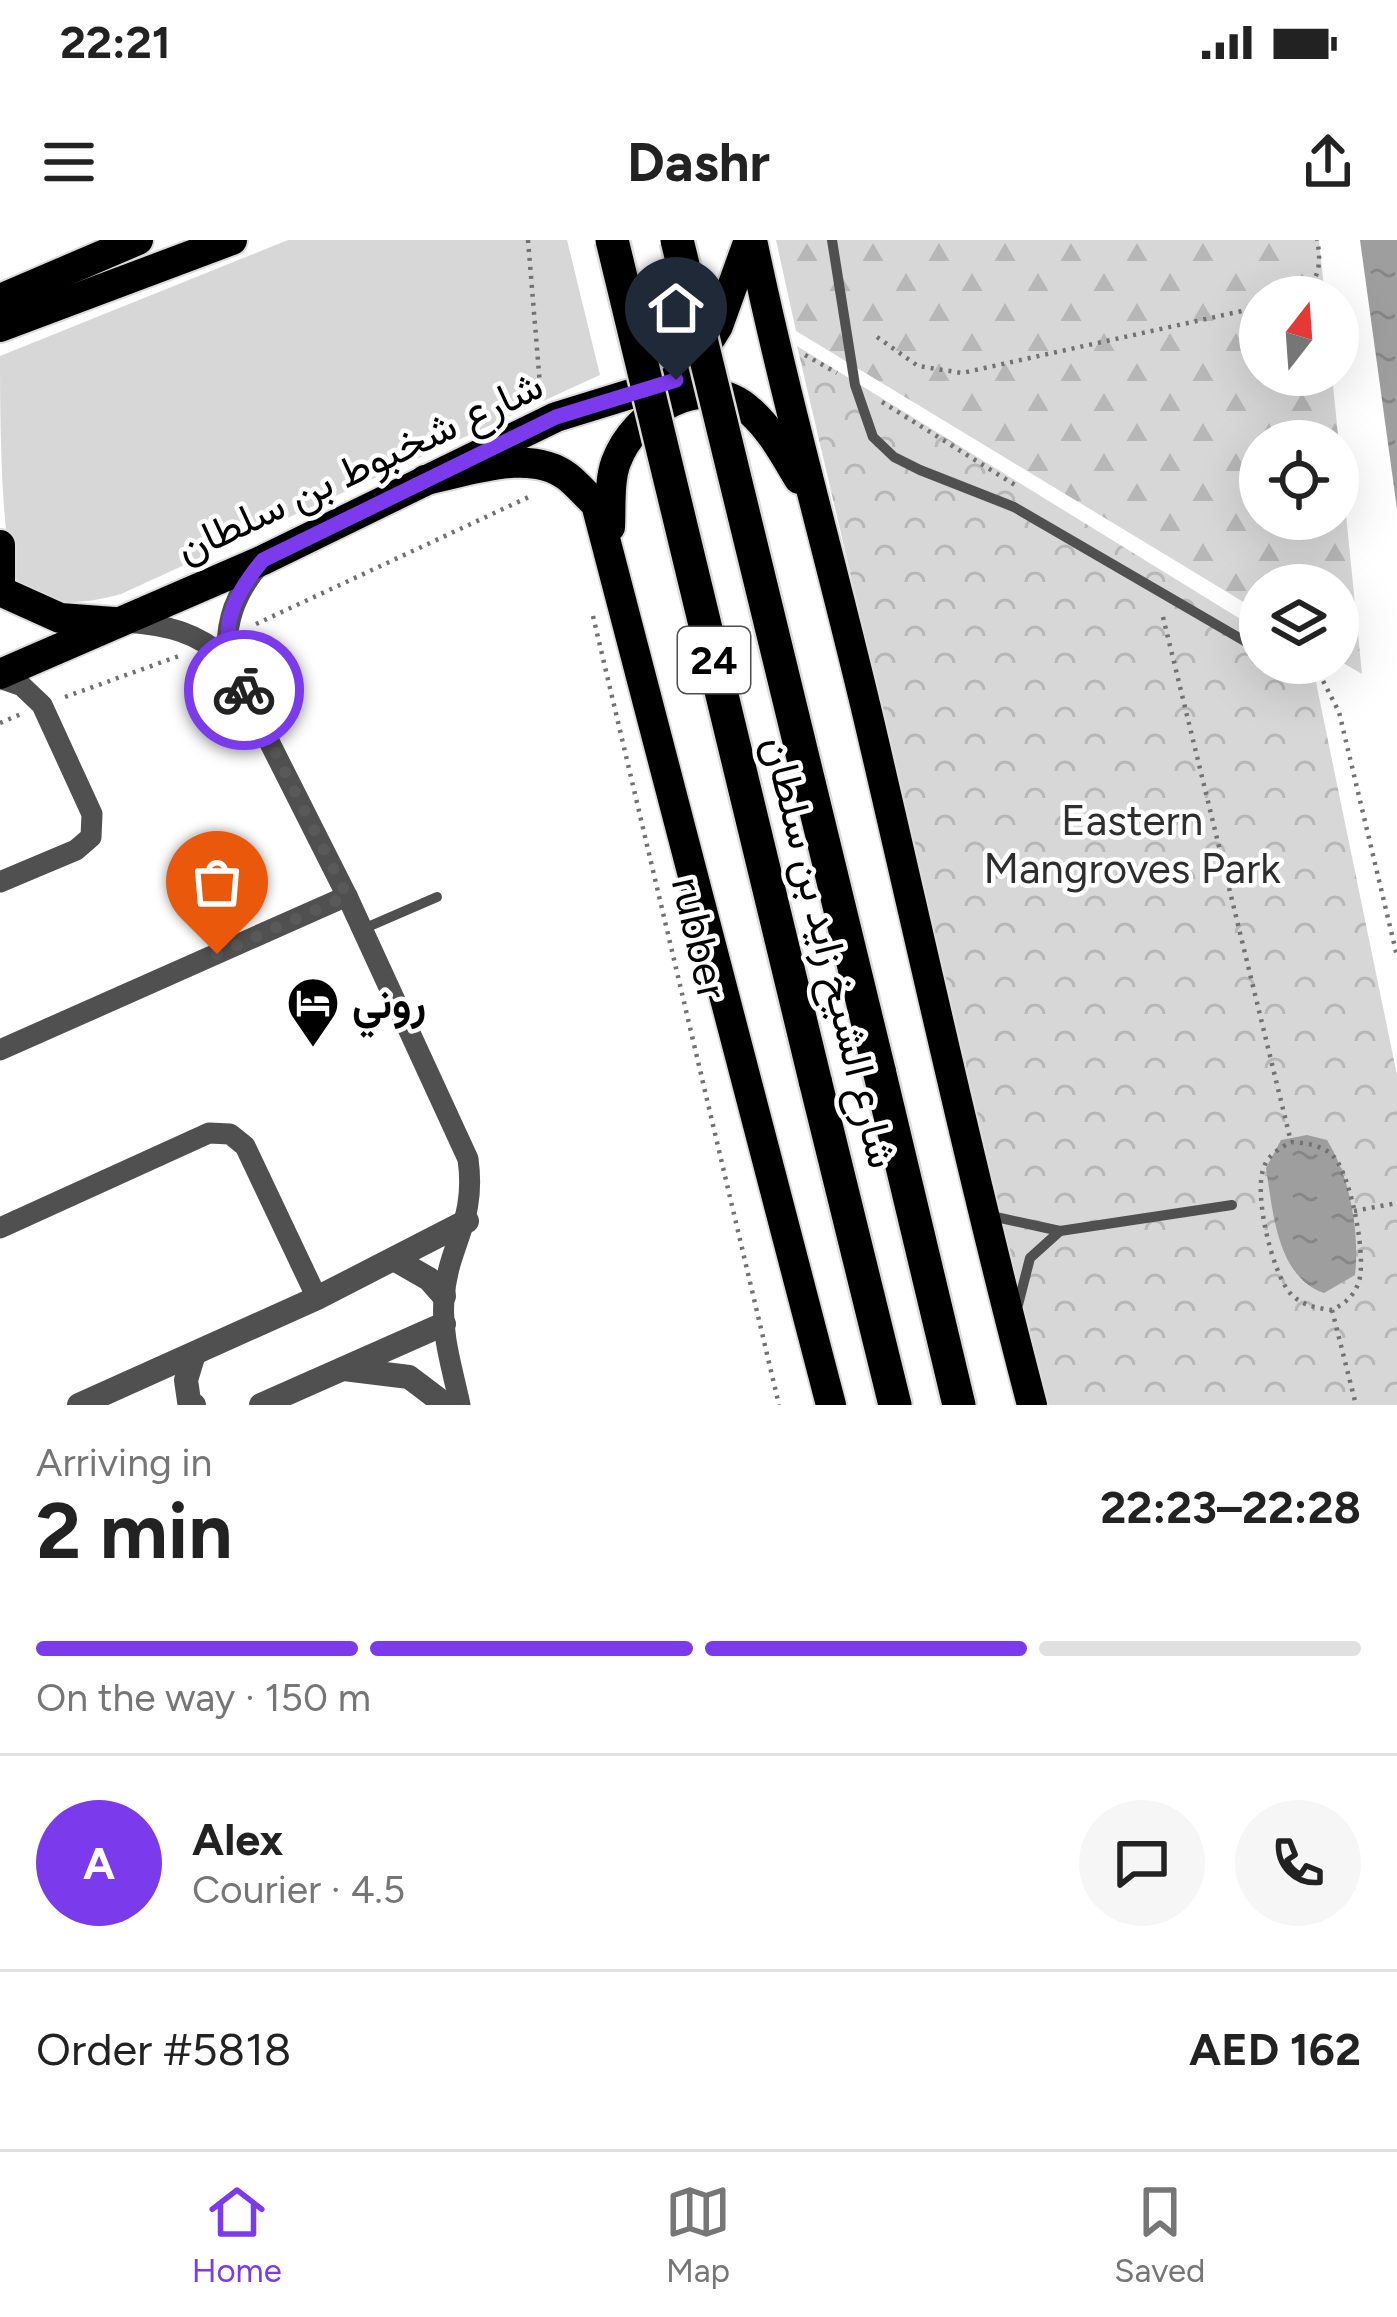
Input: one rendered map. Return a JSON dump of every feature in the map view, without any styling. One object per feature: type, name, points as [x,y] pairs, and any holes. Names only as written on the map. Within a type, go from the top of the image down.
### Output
[{"type":"highway","name":"شارع الشيخ زايد بن سلطان","points":[[612,240],[895,1405]]},
{"type":"highway","name":"شارع الشيخ زايد بن سلطان","points":[[677,240],[959,1405]]},
{"type":"main road","points":[[0,299],[138,240]]},
{"type":"main road","points":[[0,327],[232,240]]},
{"type":"main road","points":[[751,240],[870,723],[910,913],[1033,1405]]},
{"type":"main road","name":"شارع شخبوط بن سلطان","points":[[0,676],[263,560],[556,417],[676,380],[706,350],[751,240]]},
{"type":"main road","points":[[608,539],[614,467],[624,446],[655,413],[672,400],[692,394],[733,399],[750,410],[815,505]]},
{"type":"main road","points":[[425,480],[516,462],[558,471],[596,504],[831,1405]]},
{"type":"main road","points":[[0,545],[0,591],[60,617],[119,622]]},
{"type":"street","points":[[222,648],[244,583],[263,560]]},
{"type":"street","points":[[119,622],[165,625],[222,648],[347,896],[468,1159],[472,1189],[467,1221],[444,1296],[444,1324],[460,1405]]},
{"type":"street","points":[[0,676],[22,686],[42,705],[92,814],[92,836],[76,850],[0,882]]},
{"type":"street","points":[[0,1050],[347,896]]},
{"type":"street","points":[[0,1228],[209,1132],[230,1134],[245,1145],[317,1298]]},
{"type":"street","points":[[79,1405],[317,1298],[467,1221]]},
{"type":"street","points":[[394,1258],[429,1279],[444,1296]]},
{"type":"street","points":[[261,1405],[444,1324]]},
{"type":"street","points":[[194,1354],[187,1380],[189,1401],[194,1405]]},
{"type":"street","points":[[342,1369],[410,1377],[446,1405]]},
{"type":"lane","points":[[832,240],[856,385],[873,437],[908,464],[1014,507],[1239,638]]},
{"type":"lane","points":[[362,929],[437,898]]},
{"type":"lane","points":[[987,1215],[1060,1231],[1232,1204]]},
{"type":"lane","points":[[1013,1332],[1030,1258],[1060,1231]]},
{"type":"path","points":[[528,240],[540,385]]},
{"type":"path","points":[[1316,276],[1317,240]]},
{"type":"path","points":[[877,337],[918,366],[962,373],[1239,312]]},
{"type":"path","points":[[0,723],[42,705],[222,648],[536,494]]},
{"type":"path","points":[[1158,593],[1291,1142]]},
{"type":"path","name":"rubber","points":[[589,597],[779,1405]]},
{"type":"path","points":[[1325,684],[1339,712],[1397,956]]},
{"type":"path","points":[[1291,1142],[1332,1155],[1354,1211],[1361,1274],[1357,1288],[1332,1310],[1300,1302],[1288,1291],[1274,1262],[1260,1183],[1268,1158],[1291,1142]]},
{"type":"path","points":[[1354,1211],[1397,1203]]},
{"type":"path","points":[[1332,1310],[1356,1405]]},
{"type":"green space","points":[[288,240],[567,240],[600,375],[121,594],[65,602],[26,589],[16,578],[7,536],[0,356]]},
{"type":"green space","points":[[776,240],[1319,240],[1323,276],[1239,276],[1239,396],[1334,396],[1337,420],[1239,420],[1239,540],[1349,540],[1351,564],[1239,564],[1239,599],[796,331]]},
{"type":"green space","name":"Eastern Mangroves Park","points":[[797,346],[1239,618],[1239,684],[1316,684],[1397,1075],[1397,1405],[1049,1405]]},
{"type":"water","points":[[1360,240],[1397,240],[1397,509]]},
{"type":"water","points":[[1307,1135],[1327,1140],[1347,1188],[1354,1223],[1355,1275],[1324,1293],[1308,1285],[1287,1258],[1275,1223],[1266,1168],[1281,1140]]},
{"type":"way so far","points":[[217,954],[347,896],[244,690]]},
{"type":"place","name":"روني","points":[[313,1049]]},
{"type":"route","points":[[244,690],[228,660],[227,625],[244,583],[263,560],[556,417],[676,380]]}]
